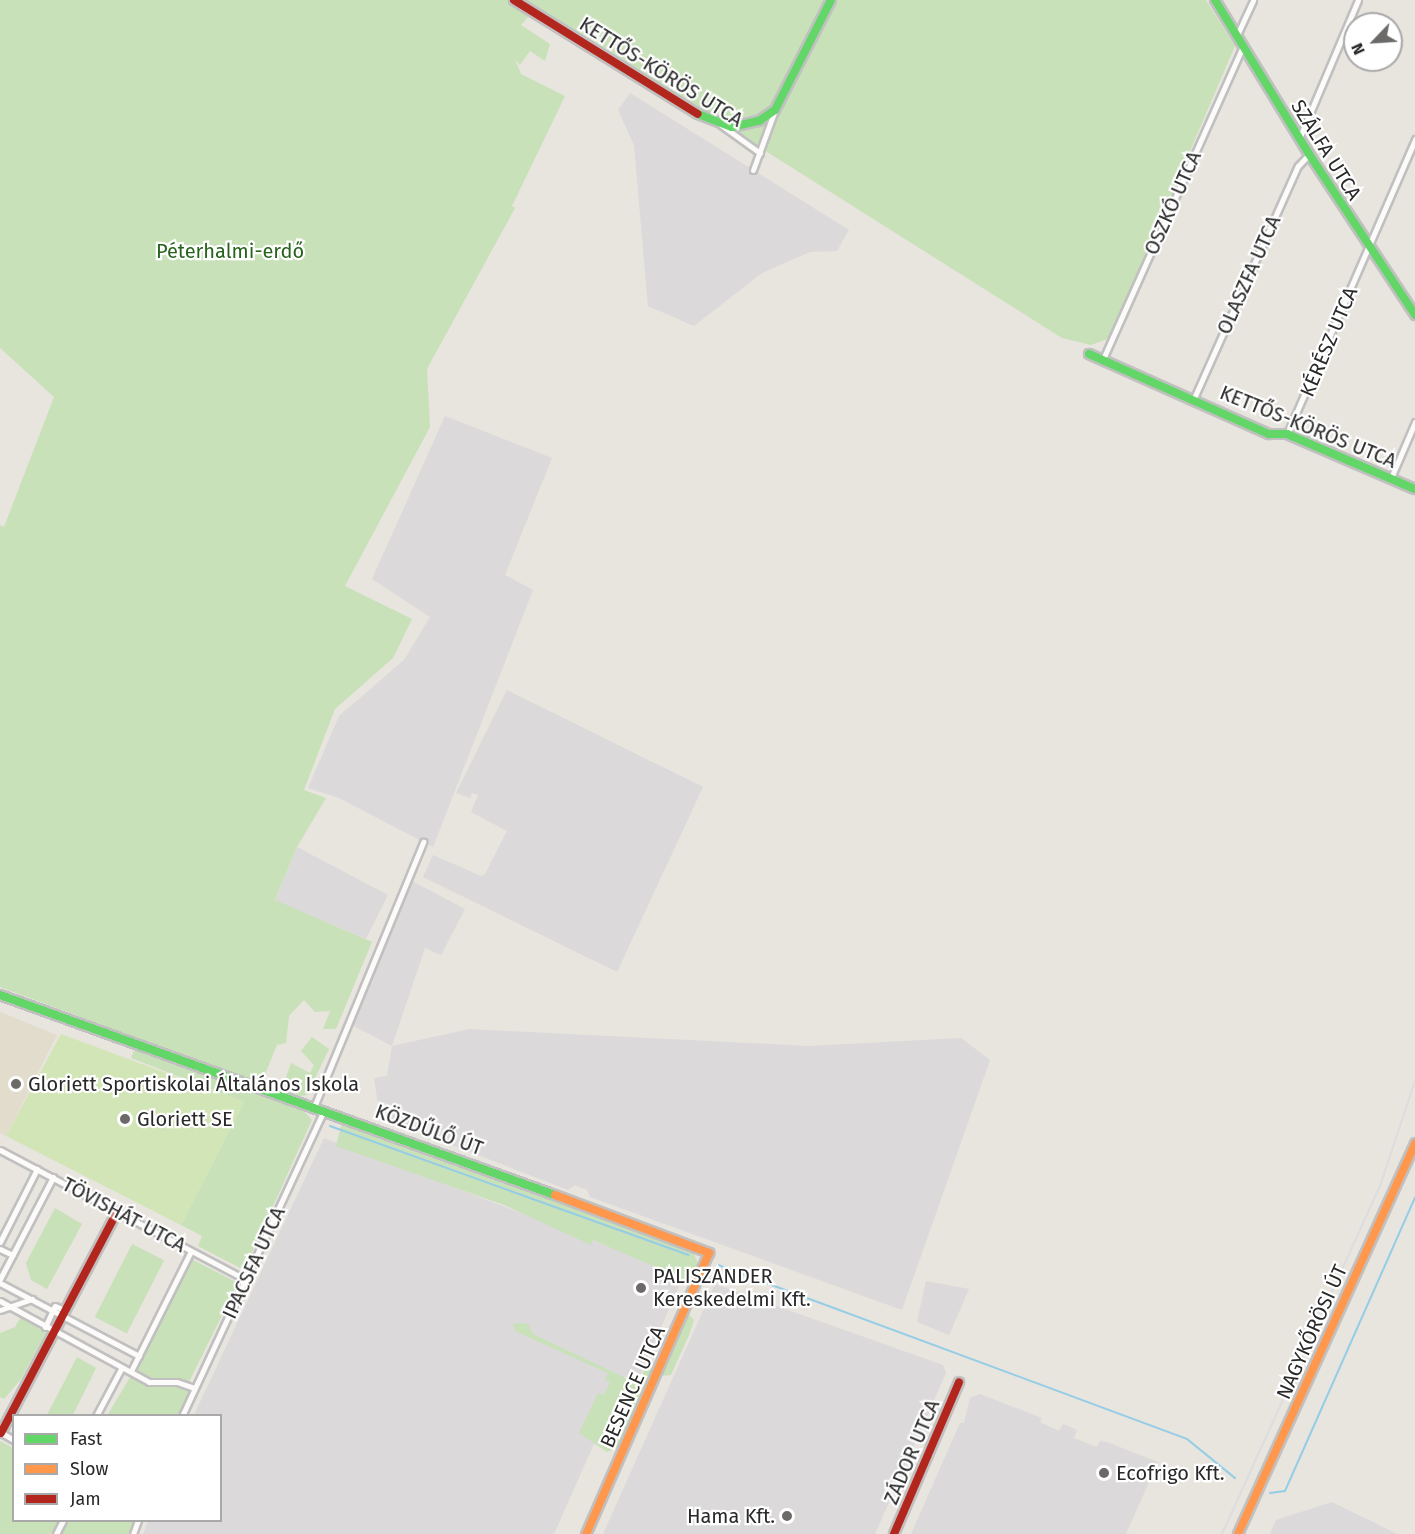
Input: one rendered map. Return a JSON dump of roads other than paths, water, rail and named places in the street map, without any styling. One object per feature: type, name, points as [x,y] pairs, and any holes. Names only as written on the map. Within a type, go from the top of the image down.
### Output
[{"type":"street","name":"KETTŐS-KÖRÖS UTCA","points":[[514,0],[721,125],[760,153]]},
{"type":"street","points":[[753,170],[775,110],[789,88],[831,0]]},
{"type":"street","name":"SZÁLFA UTCA","points":[[1215,0],[1299,139],[1415,315]]},
{"type":"street","points":[[1237,35],[1253,0]]},
{"type":"street","points":[[1299,139],[1358,0]]},
{"type":"street","name":"OSZKÓ UTCA","points":[[1103,359],[1243,46]]},
{"type":"street","points":[[721,125],[751,124],[775,110]]},
{"type":"street","name":"KÉRÉSZ UTCA","points":[[1287,434],[1415,139]]},
{"type":"street","name":"OLASZFA UTCA","points":[[1194,398],[1298,166],[1309,154]]},
{"type":"street","name":"KETTŐS-KÖRÖS UTCA","points":[[1089,354],[1194,398],[1269,434],[1287,434],[1415,489]]},
{"type":"street","points":[[1391,478],[1415,422]]},
{"type":"street","points":[[314,1107],[423,842]]},
{"type":"street","name":"KÖZDŰLŐ ÚT","points":[[0,994],[324,1110],[709,1253]]},
{"type":"street","name":"IPACSFA UTCA","points":[[183,1414],[248,1280],[324,1110]]},
{"type":"street","name":"NAGYKŐRÖSI ÚT","points":[[1238,1534],[1415,1143]]},
{"type":"street","name":"TÖVISHÁT UTCA","points":[[0,1150],[248,1280]]},
{"type":"street","points":[[0,1242],[37,1169]]},
{"type":"street","points":[[53,1177],[0,1281],[139,1356]]},
{"type":"street","points":[[1,1433],[58,1334],[64,1314],[117,1212]]},
{"type":"street","points":[[0,1249],[13,1256]]},
{"type":"street","points":[[131,1371],[191,1251]]},
{"type":"street","name":"BESENCE UTCA","points":[[586,1534],[709,1253]]},
{"type":"street","points":[[0,1310],[32,1299]]},
{"type":"street","points":[[0,1301],[149,1382],[177,1382],[194,1388]]},
{"type":"street","points":[[45,1327],[53,1311]]},
{"type":"street","points":[[97,1414],[122,1367]]},
{"type":"street","name":"ZÁDOR UTCA","points":[[894,1534],[959,1382]]},
{"type":"waterway","points":[[330,1126],[688,1255]]},
{"type":"waterway","points":[[1270,1493],[1285,1491],[1415,1197]]},
{"type":"waterway","points":[[718,1265],[1187,1439],[1235,1478]]},
{"type":"railway","points":[[1222,1534],[1380,1186],[1415,1081]]},
{"type":"place","name":"Gloriett Sportiskolai Általános Iskola","points":[[16,1084]]},
{"type":"place","name":"Gloriett SE","points":[[125,1119]]},
{"type":"place","name":"PALISZANDER Kereskedelmi Kft.","points":[[641,1288]]},
{"type":"place","name":"Ecofrigo Kft.","points":[[1104,1473]]},
{"type":"place","name":"Hama Kft.","points":[[787,1516]]},
{"type":"park label","name":"Péterhalmi-erdő","points":[[230,251]]}]
